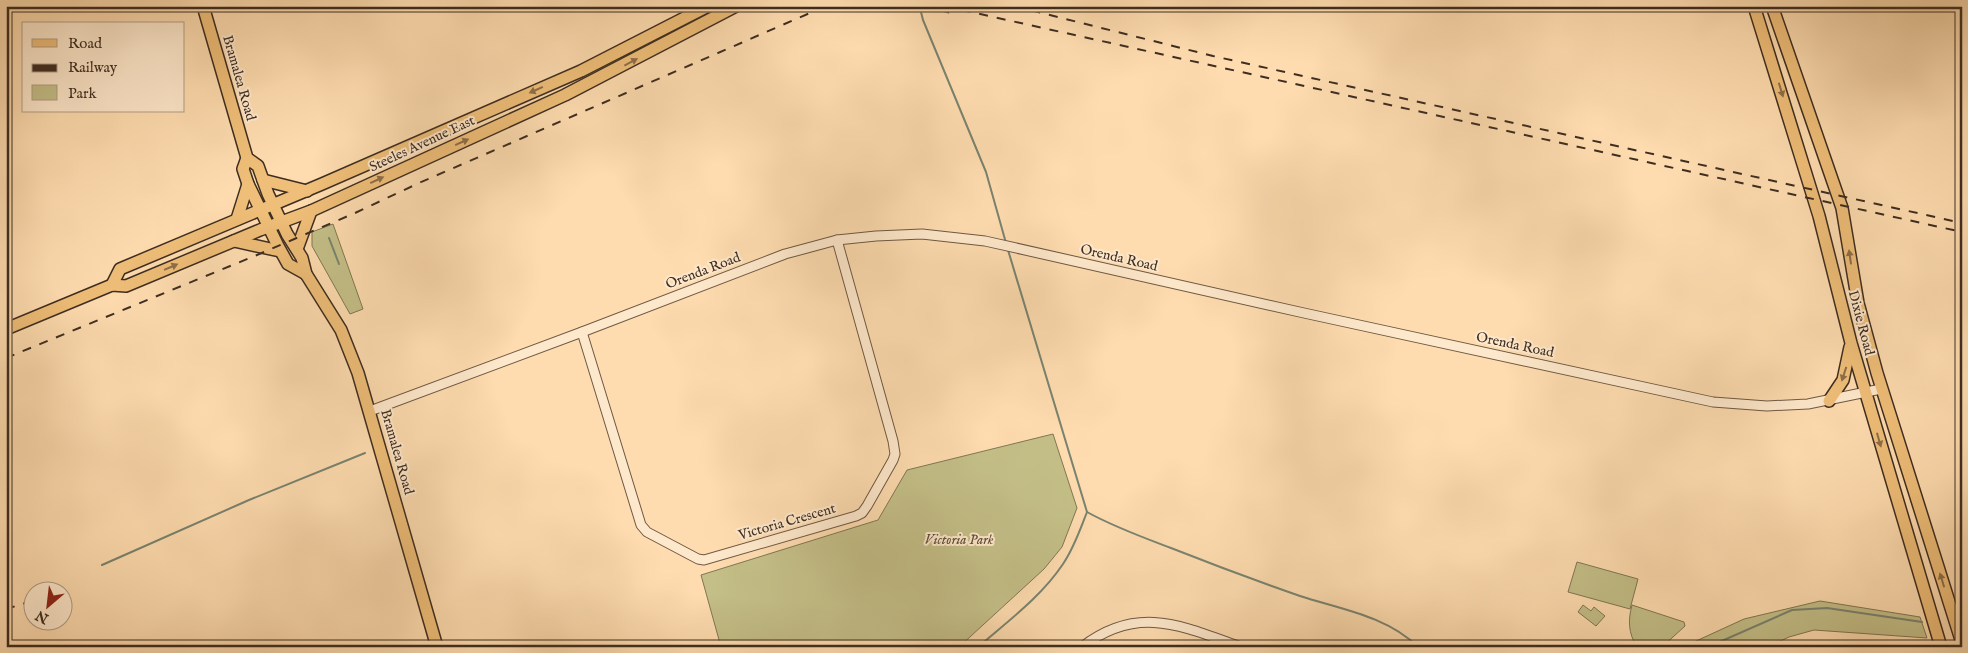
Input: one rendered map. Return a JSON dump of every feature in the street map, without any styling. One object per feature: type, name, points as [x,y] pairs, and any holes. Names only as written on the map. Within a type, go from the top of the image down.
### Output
[{"type":"main road","name":"Bramalea Road","points":[[203,6],[247,158],[243,170],[248,184],[288,264],[306,274]]},
{"type":"main road","name":"Steeles Avenue East","points":[[112,285],[120,269],[307,191],[581,71],[708,6]]},
{"type":"main road","name":"Steeles Avenue East","points":[[6,329],[112,285],[126,286],[311,211],[588,84],[736,6]]},
{"type":"main road","name":"Dixie Road","points":[[1754,6],[1819,216],[1850,343],[1941,647]]},
{"type":"main road","name":"Dixie Road","points":[[1772,6],[1842,208],[1858,303],[1882,390],[1962,643]]},
{"type":"main road","points":[[581,71],[588,84]]},
{"type":"main road","name":"Bramalea Road","points":[[247,158],[258,166],[273,205],[302,258],[306,274],[341,330],[358,373],[438,647]]},
{"type":"main road","points":[[263,180],[307,191]]},
{"type":"main road","points":[[237,219],[248,184]]},
{"type":"main road","points":[[297,249],[311,211]]},
{"type":"main road","points":[[234,241],[280,251]]},
{"type":"main road","points":[[1829,401],[1843,380],[1850,343]]},
{"type":"street","name":"Orenda Road","points":[[370,411],[785,254],[837,240],[922,234],[965,238],[997,244],[1701,400],[1767,406],[1808,404],[1882,390]]},
{"type":"street","name":"Victoria Crescent","points":[[582,332],[641,525],[647,532],[698,559],[704,560],[856,516],[862,513],[868,506],[895,454],[837,240]]},
{"type":"street","points":[[1082,647],[1117,627],[1148,622],[1175,624],[1223,644],[1241,647]]},
{"type":"green space","points":[[333,224],[363,309],[350,314],[312,246],[312,232]]},
{"type":"green space","name":"Victoria Park","points":[[1053,434],[1077,508],[1062,547],[1044,569],[959,647],[721,647],[701,575],[878,520],[907,470]]},
{"type":"green space","points":[[1577,562],[1638,579],[1630,609],[1568,592]]},
{"type":"green space","points":[[1820,601],[1920,617],[1927,638],[1814,630],[1789,637],[1768,647],[1683,647],[1744,619]]},
{"type":"green space","points":[[1583,605],[1591,611],[1594,607],[1605,616],[1596,626],[1578,612]]},
{"type":"green space","points":[[1632,605],[1684,622],[1685,626],[1662,647],[1637,647],[1632,637],[1630,626]]},
{"type":"waterway","points":[[920,8],[923,20],[986,172],[1006,243]]},
{"type":"waterway","points":[[329,238],[339,264]]},
{"type":"waterway","points":[[978,647],[1024,608],[1054,576],[1070,552],[1087,512],[1008,250]]},
{"type":"waterway","points":[[102,565],[249,500],[365,453]]},
{"type":"waterway","points":[[1087,512],[1128,532],[1236,573],[1378,621],[1406,636],[1418,647]]},
{"type":"waterway","points":[[1708,647],[1792,610],[1827,608],[1922,622]]},
{"type":"railway","points":[[6,358],[355,213],[419,183],[826,6]]},
{"type":"railway","points":[[923,6],[951,13]]},
{"type":"railway","points":[[944,6],[1962,232]]},
{"type":"railway","points":[[1014,6],[1213,56],[1962,223]]},
{"type":"railway","points":[[6,609],[22,604]]}]
